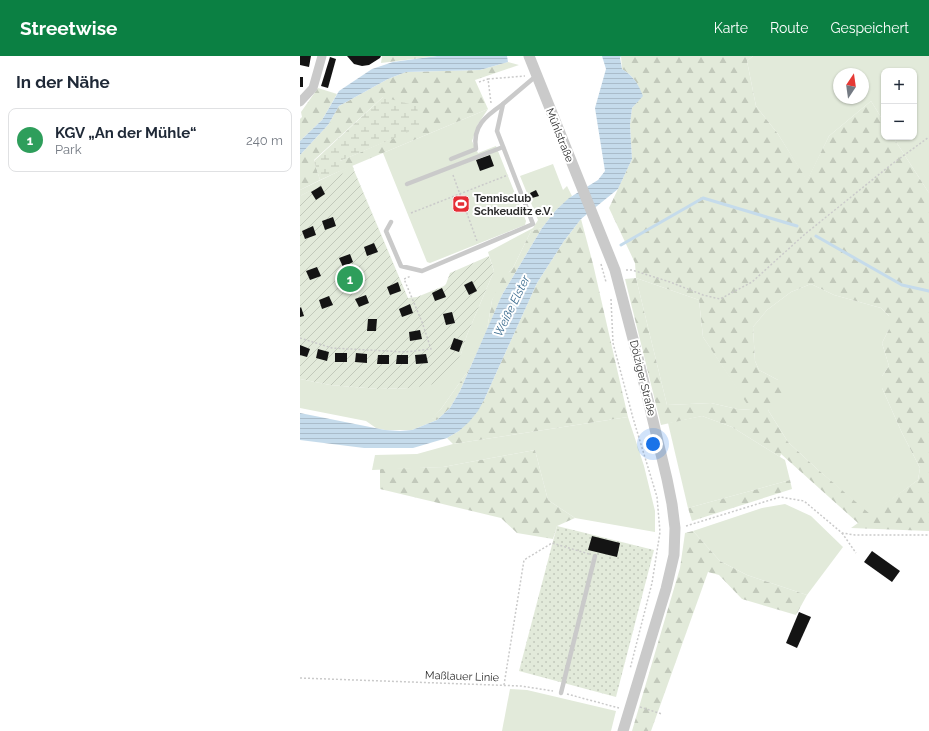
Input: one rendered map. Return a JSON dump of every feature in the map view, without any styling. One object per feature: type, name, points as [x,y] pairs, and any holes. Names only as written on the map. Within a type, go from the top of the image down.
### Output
[{"type":"street","points":[[300,102],[313,88],[322,56]]},
{"type":"street","name":"Mühlstraße","points":[[529,56],[534,76],[592,214]]},
{"type":"street","name":"Dölziger Straße","points":[[592,214],[614,270],[638,358],[667,479],[675,528],[674,555],[666,589],[623,731]]},
{"type":"lane","points":[[451,159],[476,149],[475,140],[480,124],[534,76]]},
{"type":"lane","points":[[391,222],[386,231],[401,266],[422,271],[533,224],[497,131],[503,104]]},
{"type":"lane","points":[[408,184],[503,147]]},
{"type":"lane","points":[[561,693],[595,556]]},
{"type":"path","points":[[479,82],[534,76]]},
{"type":"path","points":[[488,80],[492,112]]},
{"type":"path","points":[[614,270],[632,270],[670,282],[703,295],[720,299],[752,282],[805,234],[892,164],[929,137]]},
{"type":"path","points":[[450,167],[477,241]]},
{"type":"path","points":[[411,213],[513,173]]},
{"type":"path","points":[[600,262],[607,284]]},
{"type":"path","points":[[300,338],[332,348],[405,352],[431,349],[422,322],[404,279],[422,271]]},
{"type":"path","points":[[610,295],[613,343],[633,418],[657,497],[660,532],[652,583],[630,671]]},
{"type":"path","points":[[692,525],[780,497],[804,500],[842,533],[856,553]]},
{"type":"path","points":[[842,533],[855,535],[929,535]]},
{"type":"path","points":[[504,685],[524,560],[552,543],[595,556]]},
{"type":"path","name":"Maßlauer Linie","points":[[300,678],[521,686],[561,693],[620,708]]},
{"type":"path","points":[[631,704],[662,714]]},
{"type":"green space","points":[[382,56],[437,56],[381,63]]},
{"type":"green space","points":[[621,56],[753,56],[747,61],[756,106],[778,134],[807,180],[829,136],[871,101],[881,117],[881,140],[895,140],[929,193],[929,531],[851,528],[858,523],[781,454],[780,457],[732,427],[702,416],[661,425],[625,279],[636,278],[635,263],[609,208],[632,159],[630,125],[632,108],[642,96],[635,80],[622,69]],"holes":[[[636,278],[699,300],[703,337],[751,410],[737,409],[711,403],[667,405]],[[811,284],[834,295],[881,308],[889,316],[889,329],[882,343],[889,366],[882,376],[882,388],[902,433],[920,468],[918,480],[870,514],[788,442],[768,410],[788,396],[785,388],[778,380],[759,370],[755,361],[753,327],[767,310],[791,292]]]},
{"type":"green space","points":[[753,56],[929,56],[929,193],[895,140],[917,140],[917,68],[881,68],[881,117],[871,101],[869,103],[869,68],[833,68],[833,104],[867,104],[829,136],[807,181],[778,134],[756,106],[747,61]]},
{"type":"green space","points":[[508,62],[519,65],[475,80],[488,109],[340,171],[340,161],[393,138],[383,97],[314,160],[320,180],[300,190],[300,155],[328,125],[339,106],[388,79],[406,72],[480,70]]},
{"type":"green space","points":[[318,88],[337,94],[322,120],[300,141],[301,112]]},
{"type":"green space","points":[[383,97],[417,106],[420,127],[340,161],[340,171],[320,180],[314,161]]},
{"type":"green space","name":"Tennisclub Schkeuditz e.V.","points":[[488,109],[478,124],[472,141],[478,153],[496,146],[526,221],[525,225],[430,263],[427,262],[383,153]]},
{"type":"green space","points":[[553,164],[563,190],[567,186],[572,196],[556,210],[542,228],[531,231],[513,268],[492,300],[487,330],[470,368],[441,409],[432,418],[437,420],[412,430],[385,430],[376,428],[366,421],[300,408],[300,379],[330,385],[378,389],[413,388],[461,354],[467,335],[494,271],[488,252],[533,228],[538,220],[520,176]]},
{"type":"green space","points":[[352,165],[354,169],[300,196],[300,190]]},
{"type":"green space","points":[[353,168],[408,298],[417,297],[444,286],[450,273],[489,256],[494,271],[467,335],[461,354],[454,366],[434,384],[413,388],[378,389],[330,385],[300,379],[300,196]]},
{"type":"green space","points":[[581,219],[593,264],[628,417],[453,444],[447,438],[459,431],[484,400],[537,283],[564,241]]},
{"type":"green space","points":[[542,228],[502,295],[487,330],[492,300],[504,274],[513,268],[531,231]]},
{"type":"green space","points":[[636,278],[699,300],[703,337],[752,410],[737,409],[711,403],[667,405]]},
{"type":"green space","points":[[811,284],[834,295],[881,308],[889,316],[889,329],[882,343],[889,366],[882,376],[882,388],[902,433],[920,468],[918,480],[870,515],[788,442],[768,410],[778,380],[759,370],[755,361],[753,327],[767,310],[791,292]]},
{"type":"green space","points":[[470,368],[460,391],[450,408],[437,420],[431,418],[441,409]]},
{"type":"green space","points":[[702,416],[732,427],[785,460],[790,480],[688,508],[668,423]]},
{"type":"green space","points":[[628,417],[644,466],[655,511],[655,532],[575,518],[548,500],[535,450],[443,467],[372,470],[375,455],[417,454],[453,444]]},
{"type":"green space","points":[[535,450],[548,500],[575,518],[557,526],[553,539],[517,533],[501,518],[380,489],[380,469],[443,467]]},
{"type":"green space","points":[[790,480],[792,489],[692,521],[688,508]]},
{"type":"green space","points":[[785,504],[811,516],[843,547],[807,595],[747,575],[720,561],[693,531],[762,508]]},
{"type":"green space","points":[[557,526],[654,550],[616,697],[519,671]]},
{"type":"green space","points":[[693,531],[720,561],[747,575],[807,595],[796,615],[742,599],[719,575],[708,572],[651,731],[632,731],[680,568],[685,533]]},
{"type":"green space","points":[[510,689],[527,690],[616,711],[611,731],[502,731]]},
{"type":"water","points":[[437,56],[507,56],[508,62],[480,70],[406,72],[388,79],[339,106],[328,125],[300,155],[300,141],[322,120],[339,91],[372,69],[393,62]]},
{"type":"water","name":"Weiße Elster","points":[[602,56],[621,56],[622,69],[635,80],[643,96],[632,108],[630,125],[632,159],[618,189],[581,219],[564,241],[537,283],[478,411],[459,431],[447,438],[413,448],[364,448],[300,440],[300,413],[385,430],[400,431],[412,430],[437,420],[450,408],[460,391],[502,295],[542,228],[556,210],[569,198],[598,180],[605,171],[595,108],[606,69]]},
{"type":"building","points":[[300,56],[311,56],[309,67],[300,65]]},
{"type":"building","points":[[347,56],[381,56],[369,65],[362,66],[354,64]]},
{"type":"building","points":[[330,57],[336,59],[328,88],[321,86]]},
{"type":"building","points":[[300,77],[303,77],[303,87],[300,87]]},
{"type":"building","points":[[490,155],[494,166],[480,171],[476,160]]},
{"type":"building","points":[[321,186],[325,194],[316,200],[311,192]]},
{"type":"building","points":[[536,190],[539,196],[532,198],[530,193]]},
{"type":"building","points":[[333,217],[336,226],[325,230],[322,221]]},
{"type":"building","points":[[313,226],[316,235],[305,239],[302,231]]},
{"type":"building","points":[[374,243],[378,252],[367,256],[364,247]]},
{"type":"building","points":[[350,254],[353,262],[343,267],[339,258]]},
{"type":"building","points":[[317,267],[321,276],[310,280],[306,271]]},
{"type":"building","points":[[358,275],[362,283],[351,288],[347,279]]},
{"type":"building","points":[[472,281],[477,291],[469,295],[464,285]]},
{"type":"building","points":[[398,282],[401,291],[390,295],[387,287]]},
{"type":"building","points":[[442,288],[446,297],[435,301],[432,293]]},
{"type":"building","points":[[366,295],[369,303],[359,307],[355,299]]},
{"type":"building","points":[[329,296],[333,305],[322,309],[319,300]]},
{"type":"building","points":[[410,304],[413,313],[402,317],[399,309]]},
{"type":"building","points":[[301,307],[304,316],[300,317],[300,308]]},
{"type":"building","points":[[452,312],[455,323],[446,325],[443,314]]},
{"type":"building","points":[[368,319],[377,319],[376,331],[367,331]]},
{"type":"building","points":[[420,330],[422,339],[410,341],[409,332]]},
{"type":"building","points":[[454,338],[463,341],[459,352],[450,349]]},
{"type":"building","points":[[300,345],[310,349],[307,357],[300,355]]},
{"type":"building","points":[[318,349],[329,352],[327,361],[316,358]]},
{"type":"building","points":[[335,353],[347,353],[347,362],[335,362]]},
{"type":"building","points":[[356,353],[367,354],[367,363],[355,362]]},
{"type":"building","points":[[426,354],[428,363],[416,364],[415,355]]},
{"type":"building","points":[[378,355],[389,355],[389,364],[377,364]]},
{"type":"building","points":[[397,355],[408,355],[408,364],[396,364]]},
{"type":"building","points":[[592,536],[620,543],[617,557],[588,550]]},
{"type":"building","points":[[872,551],[900,571],[892,582],[864,562]]},
{"type":"building","points":[[799,612],[811,617],[797,648],[786,643]]},
{"type":"waterway","points":[[621,245],[703,198],[797,226]]},
{"type":"waterway","points":[[816,236],[902,285],[929,291]]},
{"type":"place","name":"Tennisclub Schkeuditz e.V.","points":[[461,204]]},
{"type":"place","name":"KGV „An der Mühle“","points":[[350,279]]}]
